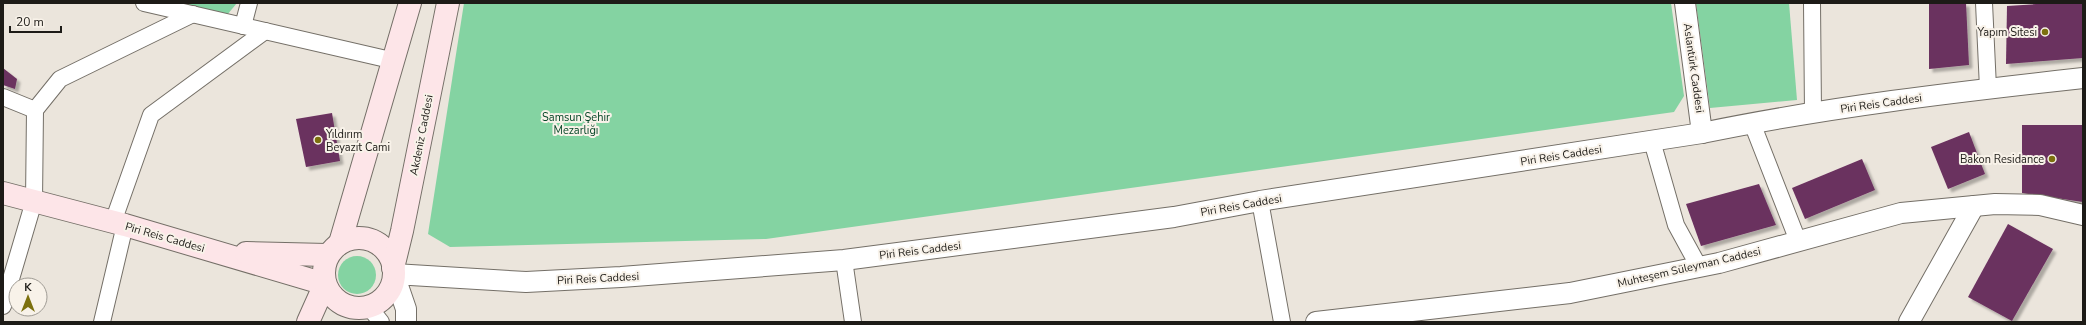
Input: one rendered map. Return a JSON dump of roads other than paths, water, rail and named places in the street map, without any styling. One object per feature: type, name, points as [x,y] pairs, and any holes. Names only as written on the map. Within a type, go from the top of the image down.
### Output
[{"type":"main road","points":[[215,252],[334,249],[346,240],[358,237],[370,239],[380,244],[388,253],[394,271],[392,285],[369,317],[357,308],[346,306],[336,300],[325,284],[323,267],[334,249],[395,61],[410,3]]},
{"type":"main road","name":"Akdeniz Caddesi","points":[[394,271],[448,3]]},
{"type":"main road","name":"Piri Reis Caddesi","points":[[3,193],[119,224],[325,284]]},
{"type":"main road","points":[[308,322],[325,284]]},
{"type":"street","points":[[144,3],[395,61]]},
{"type":"street","points":[[243,26],[249,3]]},
{"type":"street","name":"Aslantürk Caddesi","points":[[1685,3],[1702,133]]},
{"type":"street","points":[[1812,3],[1813,114]]},
{"type":"street","points":[[1984,3],[1988,88]]},
{"type":"street","points":[[3,306],[34,201],[35,110],[60,79],[194,14]]},
{"type":"street","points":[[102,322],[119,224],[151,115],[265,31]]},
{"type":"street","name":"Piri Reis Caddesi","points":[[394,271],[526,282],[621,277],[844,260],[1174,217],[1260,201],[1652,141],[1752,123],[1988,88],[2083,78]]},
{"type":"street","points":[[3,97],[35,110]]},
{"type":"street","points":[[1752,123],[1798,241]]},
{"type":"street","points":[[1652,141],[1676,225],[1699,267]]},
{"type":"street","points":[[1260,201],[1282,322]]},
{"type":"street","name":"Muhteşem Süleyman Caddesi","points":[[1316,322],[1570,293],[1699,267],[1901,213],[1995,204],[2040,205],[2083,215]]},
{"type":"street","points":[[1909,322],[1974,206]]},
{"type":"street","points":[[844,260],[853,322]]},
{"type":"street","points":[[394,271],[406,309],[406,322]]},
{"type":"place","name":"Yapım Sitesi","points":[[2045,32]]},
{"type":"place","name":"Yıldırım Beyazıt Cami","points":[[318,140]]},
{"type":"place","name":"Bakon Residance","points":[[2052,159]]},
{"type":"park label","name":"Samsun Şehir Mezarlığı","points":[[576,123]]}]
